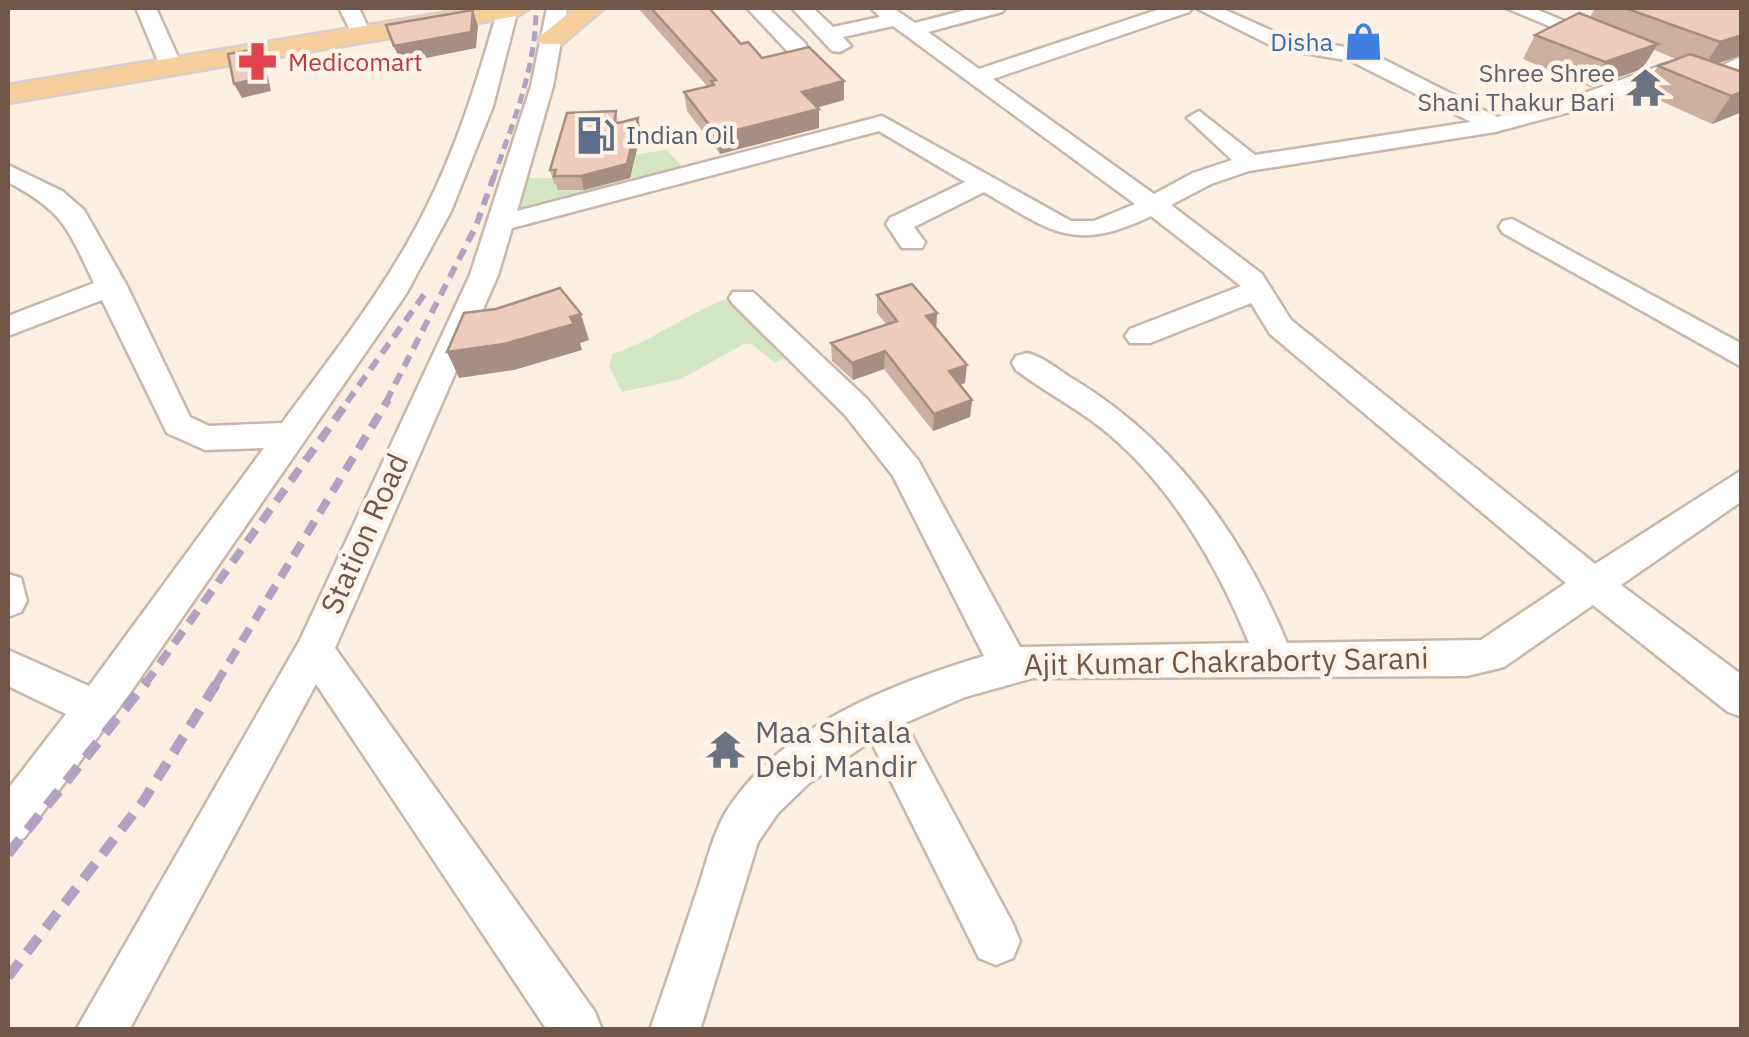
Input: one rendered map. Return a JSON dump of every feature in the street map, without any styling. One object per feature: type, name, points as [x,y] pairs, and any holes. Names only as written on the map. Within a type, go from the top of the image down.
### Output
[{"type":"main road","points":[[8,94],[512,8]]},
{"type":"main road","points":[[555,22],[591,8]]},
{"type":"street","points":[[146,8],[171,66]]},
{"type":"street","points":[[349,8],[361,34]]},
{"type":"street","points":[[8,823],[392,294],[420,247],[481,106],[512,8]]},
{"type":"street","points":[[757,8],[798,49]]},
{"type":"street","points":[[802,8],[834,40],[896,19],[996,8]]},
{"type":"street","points":[[976,77],[1182,8]]},
{"type":"street","points":[[1206,8],[1284,44],[1357,55],[1495,125]]},
{"type":"street","points":[[1516,8],[1728,91]]},
{"type":"street","points":[[896,19],[1151,207],[1233,262],[1259,289],[1280,327],[1593,584],[1742,699]]},
{"type":"street","name":"Station Road","points":[[101,1030],[314,650],[484,275],[530,131],[555,22]]},
{"type":"street","points":[[1702,81],[1742,62]]},
{"type":"street","points":[[498,224],[882,123],[1071,231],[1151,207],[1206,176],[1251,164],[1495,125],[1602,98],[1673,70]]},
{"type":"street","points":[[1200,118],[1251,164]]},
{"type":"street","points":[[8,172],[52,196],[76,216],[178,425],[205,438],[290,435]]},
{"type":"street","points":[[912,242],[899,224],[982,183]]},
{"type":"street","points":[[1512,226],[1742,357]]},
{"type":"street","points":[[8,327],[113,286]]},
{"type":"street","points":[[1140,336],[1259,289]]},
{"type":"street","points":[[743,298],[856,407],[906,470],[1009,665]]},
{"type":"street","points":[[1026,363],[1120,425],[1151,456],[1253,602],[1274,658]]},
{"type":"street","name":"Ajit Kumar Chakraborty Sarani","points":[[675,1030],[748,817],[784,775],[880,717],[1009,665],[1479,657],[1510,644],[1742,483]]},
{"type":"street","points":[[8,590],[8,602]]},
{"type":"street","points":[[314,650],[577,1030]]},
{"type":"street","points":[[8,667],[95,708]]},
{"type":"street","points":[[880,717],[996,941]]},
{"type":"green space","points":[[667,150],[687,172],[512,218],[527,178],[579,178],[590,161]]},
{"type":"green space","points":[[732,297],[792,354],[775,363],[752,344],[744,344],[681,379],[622,392],[609,366],[613,354]]},
{"type":"building","points":[[651,8],[709,8],[741,44],[748,42],[762,58],[809,47],[844,81],[802,92],[819,109],[717,135],[684,92],[714,85],[711,81],[716,80]]},
{"type":"building","points":[[1625,8],[1742,8],[1742,35],[1720,42]]},
{"type":"building","points":[[473,10],[471,32],[394,46],[386,25]]},
{"type":"building","points":[[1579,13],[1658,44],[1605,62],[1535,35]]},
{"type":"building","points":[[258,49],[264,77],[234,84],[228,54]]},
{"type":"building","points":[[1690,54],[1742,72],[1742,92],[1731,96],[1658,66]]},
{"type":"building","points":[[616,111],[614,124],[638,118],[627,164],[581,176],[554,176],[556,170],[550,170],[567,113]]},
{"type":"building","points":[[912,284],[937,313],[926,316],[967,365],[949,371],[972,400],[934,414],[885,351],[852,363],[831,343],[897,321],[877,295]]},
{"type":"building","points":[[560,288],[581,314],[570,317],[574,324],[504,344],[447,352],[464,313],[496,309]]},
{"type":"railway","points":[[493,179],[528,74],[536,8]]},
{"type":"railway","points":[[386,402],[476,226],[494,176]]},
{"type":"railway","points":[[347,402],[426,292]]},
{"type":"railway","points":[[145,684],[349,400]]},
{"type":"railway","points":[[216,684],[388,400]]},
{"type":"railway","points":[[8,854],[147,681]]},
{"type":"railway","points":[[8,977],[144,800],[218,681]]},
{"type":"place","name":"Disha","points":[[1363,42]]},
{"type":"place","name":"Medicomart","points":[[258,62]]},
{"type":"place","name":"Shree Shree Shani Thakur Bari","points":[[1645,87]]},
{"type":"place","name":"Indian Oil","points":[[596,135]]},
{"type":"place","name":"Maa Shitala Debi Mandir","points":[[725,750]]}]
